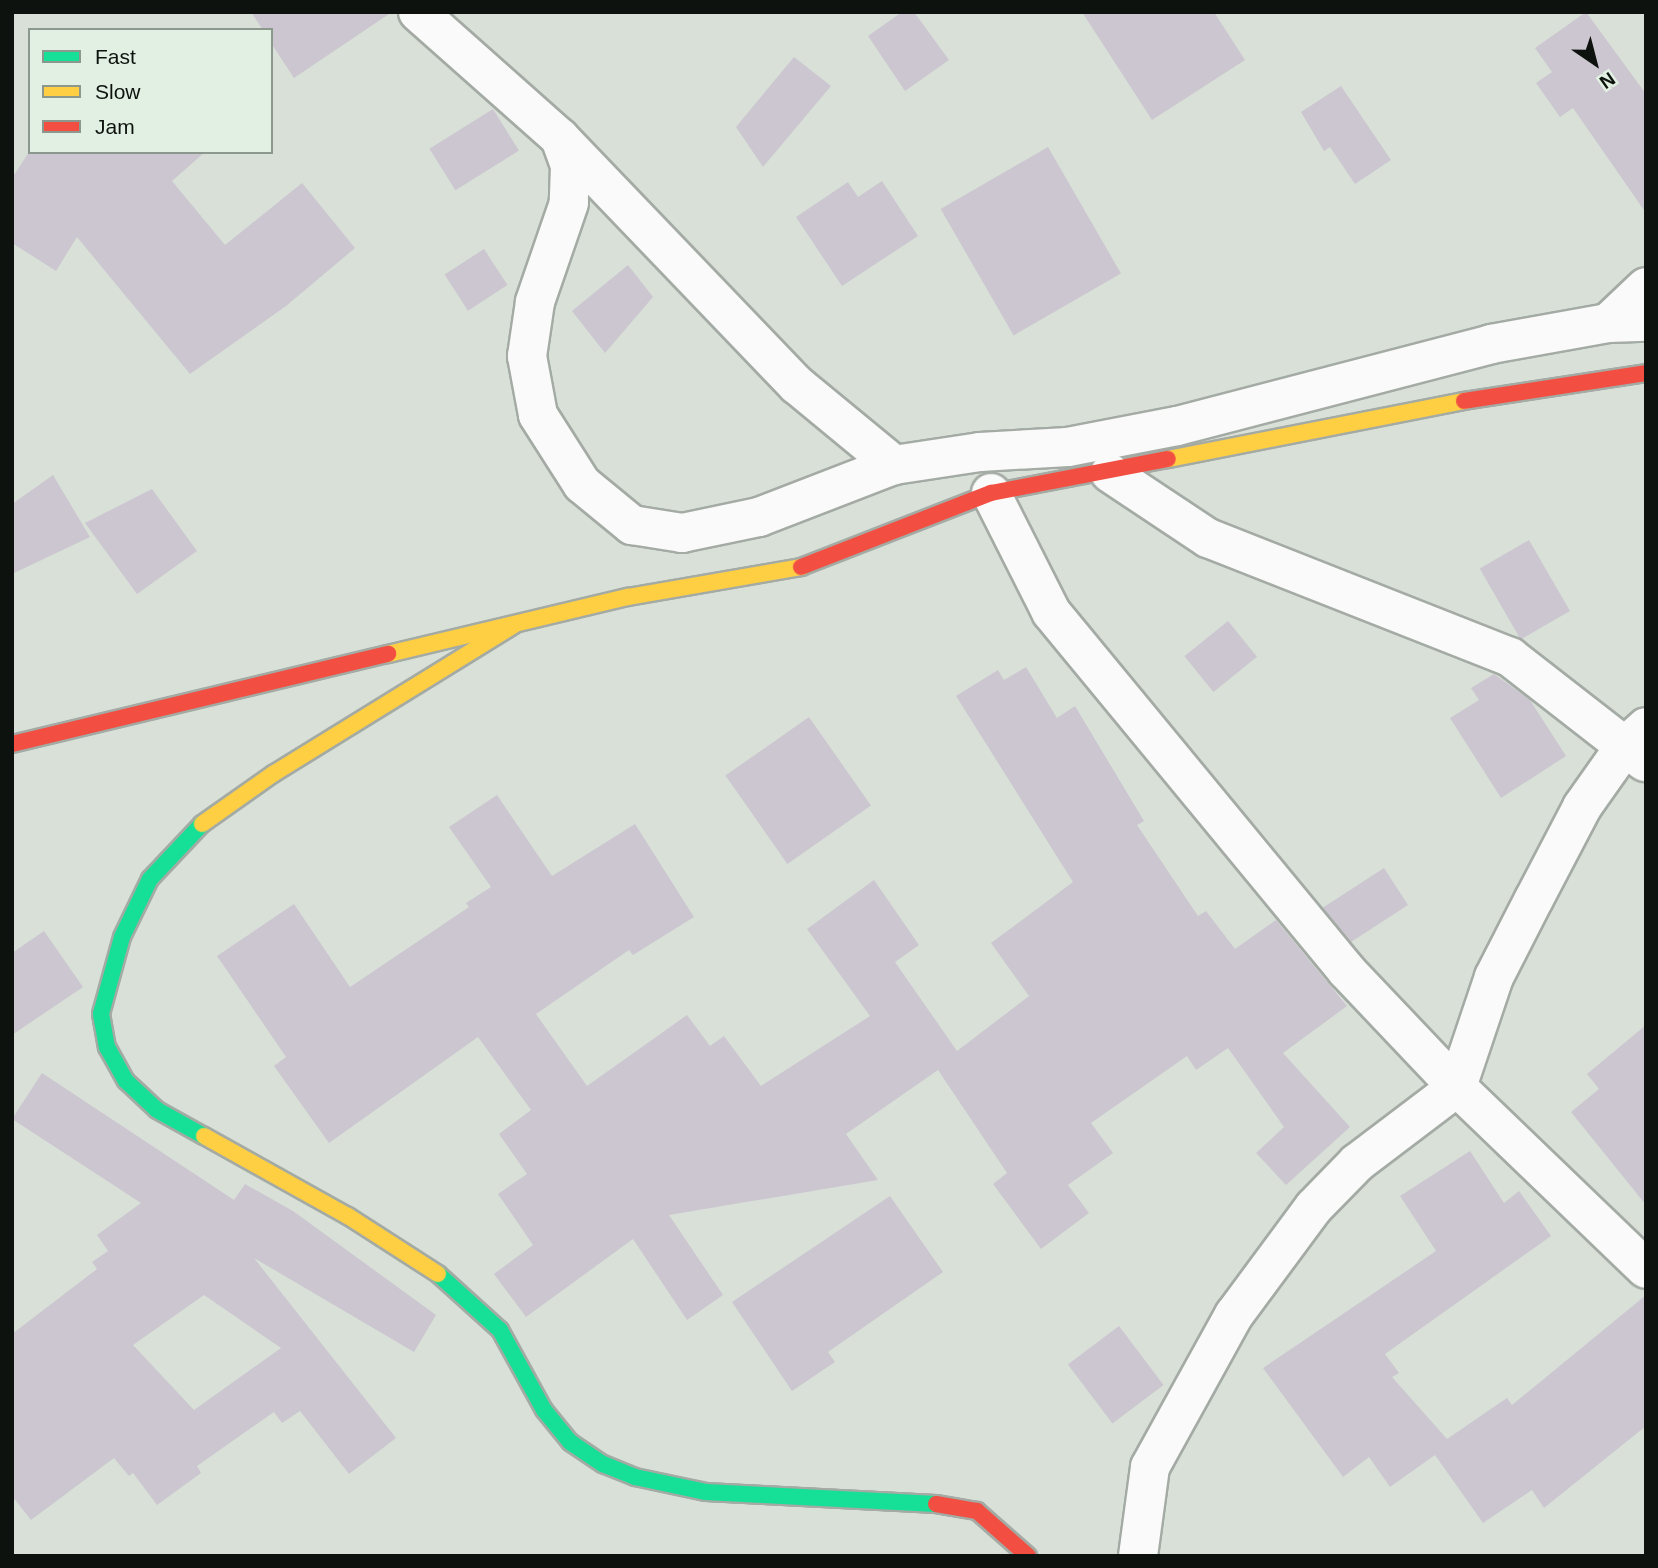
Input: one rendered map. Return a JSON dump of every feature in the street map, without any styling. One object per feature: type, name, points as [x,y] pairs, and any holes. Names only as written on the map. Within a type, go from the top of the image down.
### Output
[{"type":"street","points":[[418,12],[560,138],[797,385],[894,465]]},
{"type":"street","points":[[560,138],[570,166],[569,203],[535,302],[527,356],[538,415],[582,484],[632,525],[682,533],[759,517],[894,465],[1095,442],[1177,426],[1491,344],[1608,323],[1646,321]]},
{"type":"street","points":[[1608,323],[1646,287]]},
{"type":"street","points":[[12,744],[628,597],[782,573],[832,558],[992,493],[1110,473],[1528,389],[1646,373]]},
{"type":"street","points":[[1110,473],[1208,538],[1510,657],[1639,745],[1582,807],[1494,977],[1457,1087],[1357,1163],[1314,1208],[1241,1304],[1178,1409],[1150,1467],[1138,1556]]},
{"type":"street","points":[[992,493],[1051,612],[1346,970],[1457,1087],[1646,1269]]},
{"type":"street","points":[[514,625],[273,774],[195,829],[150,879],[122,937],[101,1014],[107,1047],[126,1081],[157,1110],[359,1223],[422,1262],[475,1304],[500,1330],[544,1410],[570,1442],[603,1464],[635,1477],[706,1492],[955,1507],[977,1511],[1028,1556]]},
{"type":"building","points":[[251,12],[392,12],[294,78],[273,46],[273,28],[262,28]]},
{"type":"building","points":[[902,12],[914,12],[949,60],[905,91],[868,36]]},
{"type":"building","points":[[1082,12],[1214,12],[1245,60],[1152,120]]},
{"type":"building","points":[[1586,12],[1646,94],[1646,213],[1573,108],[1560,117],[1536,83],[1552,72],[1535,48]]},
{"type":"building","points":[[794,57],[831,86],[763,167],[736,127]]},
{"type":"building","points":[[1341,86],[1391,160],[1355,184],[1330,147],[1324,151],[1301,112]]},
{"type":"building","points":[[493,109],[519,151],[455,190],[429,149]]},
{"type":"building","points":[[1048,147],[1121,273],[1014,335],[941,209]]},
{"type":"building","points":[[28,154],[203,154],[172,181],[225,245],[302,183],[355,248],[286,306],[190,374],[77,237],[56,271],[12,243],[12,178]]},
{"type":"building","points":[[882,181],[918,236],[842,286],[796,217],[848,182],[858,197]]},
{"type":"building","points":[[484,249],[507,285],[468,311],[445,275]]},
{"type":"building","points":[[628,265],[653,297],[605,353],[572,311]]},
{"type":"building","points":[[53,475],[90,537],[12,574],[12,504]]},
{"type":"building","points":[[152,489],[197,551],[137,594],[85,523]]},
{"type":"building","points":[[1529,540],[1570,611],[1521,640],[1480,568]]},
{"type":"building","points":[[1228,621],[1257,657],[1213,692],[1184,656]]},
{"type":"building","points":[[1026,667],[1057,718],[1075,706],[1144,821],[1137,825],[1198,916],[1206,911],[1235,949],[1276,920],[1347,1006],[1283,1053],[1350,1127],[1286,1185],[1256,1153],[1284,1127],[1228,1048],[1196,1070],[1187,1056],[1091,1123],[1113,1153],[1068,1185],[1089,1213],[1041,1249],[993,1184],[1007,1173],[938,1070],[846,1134],[878,1180],[669,1215],[723,1295],[687,1320],[633,1239],[526,1317],[494,1274],[533,1245],[498,1194],[527,1174],[499,1134],[531,1110],[478,1037],[329,1143],[274,1066],[286,1057],[217,956],[294,904],[350,987],[469,907],[466,903],[491,887],[449,827],[497,795],[552,876],[635,824],[694,917],[633,955],[629,950],[536,1014],[587,1086],[687,1015],[710,1046],[724,1036],[761,1086],[870,1016],[807,929],[874,880],[919,945],[895,962],[957,1051],[1029,996],[991,943],[1073,882],[956,696],[998,670],[1004,680]]},
{"type":"building","points":[[1494,674],[1530,700],[1566,756],[1501,798],[1450,718],[1479,700],[1471,688]]},
{"type":"building","points":[[809,717],[871,805],[787,864],[725,776]]},
{"type":"building","points":[[1384,868],[1408,905],[1347,945],[1323,908]]},
{"type":"building","points":[[44,931],[83,987],[12,1035],[12,953]]},
{"type":"building","points":[[1646,1025],[1646,1205],[1571,1112],[1599,1089],[1587,1074]]},
{"type":"building","points":[[42,1073],[234,1200],[245,1184],[293,1211],[436,1315],[414,1352],[254,1258],[396,1438],[349,1474],[300,1411],[282,1423],[274,1412],[197,1466],[201,1473],[157,1505],[133,1473],[129,1476],[114,1458],[31,1520],[12,1496],[12,1334],[97,1269],[92,1262],[108,1251],[97,1235],[141,1203],[12,1119]],"holes":[[[204,1295],[281,1348],[194,1410],[133,1345]]]},
{"type":"building","points":[[1470,1151],[1504,1203],[1519,1191],[1551,1236],[1385,1354],[1399,1373],[1392,1377],[1447,1439],[1507,1398],[1512,1405],[1646,1295],[1646,1426],[1544,1508],[1532,1490],[1483,1523],[1435,1455],[1390,1487],[1369,1457],[1343,1477],[1263,1368],[1436,1251],[1400,1196]]},
{"type":"building","points":[[890,1196],[943,1272],[828,1352],[835,1362],[792,1391],[732,1302]]},
{"type":"building","points":[[1119,1326],[1164,1385],[1112,1424],[1068,1365]]},
{"type":"traffic: fast","points":[[202,824],[150,879],[122,937],[101,1014],[107,1047],[126,1081],[157,1110],[204,1136]]},
{"type":"traffic: fast","points":[[438,1274],[500,1330],[544,1410],[570,1442],[603,1464],[635,1477],[706,1492],[936,1504]]},
{"type":"traffic: slow","points":[[1168,459],[1464,401]]},
{"type":"traffic: slow","points":[[388,654],[628,597],[801,567]]},
{"type":"traffic: slow","points":[[202,824],[273,774],[514,625]]},
{"type":"traffic: slow","points":[[204,1136],[348,1216],[438,1274]]},
{"type":"traffic: jam","points":[[1464,401],[1646,373]]},
{"type":"traffic: jam","points":[[801,567],[991,493],[1168,459]]},
{"type":"traffic: jam","points":[[12,744],[388,654]]},
{"type":"traffic: jam","points":[[936,1504],[977,1511],[1028,1556]]}]
